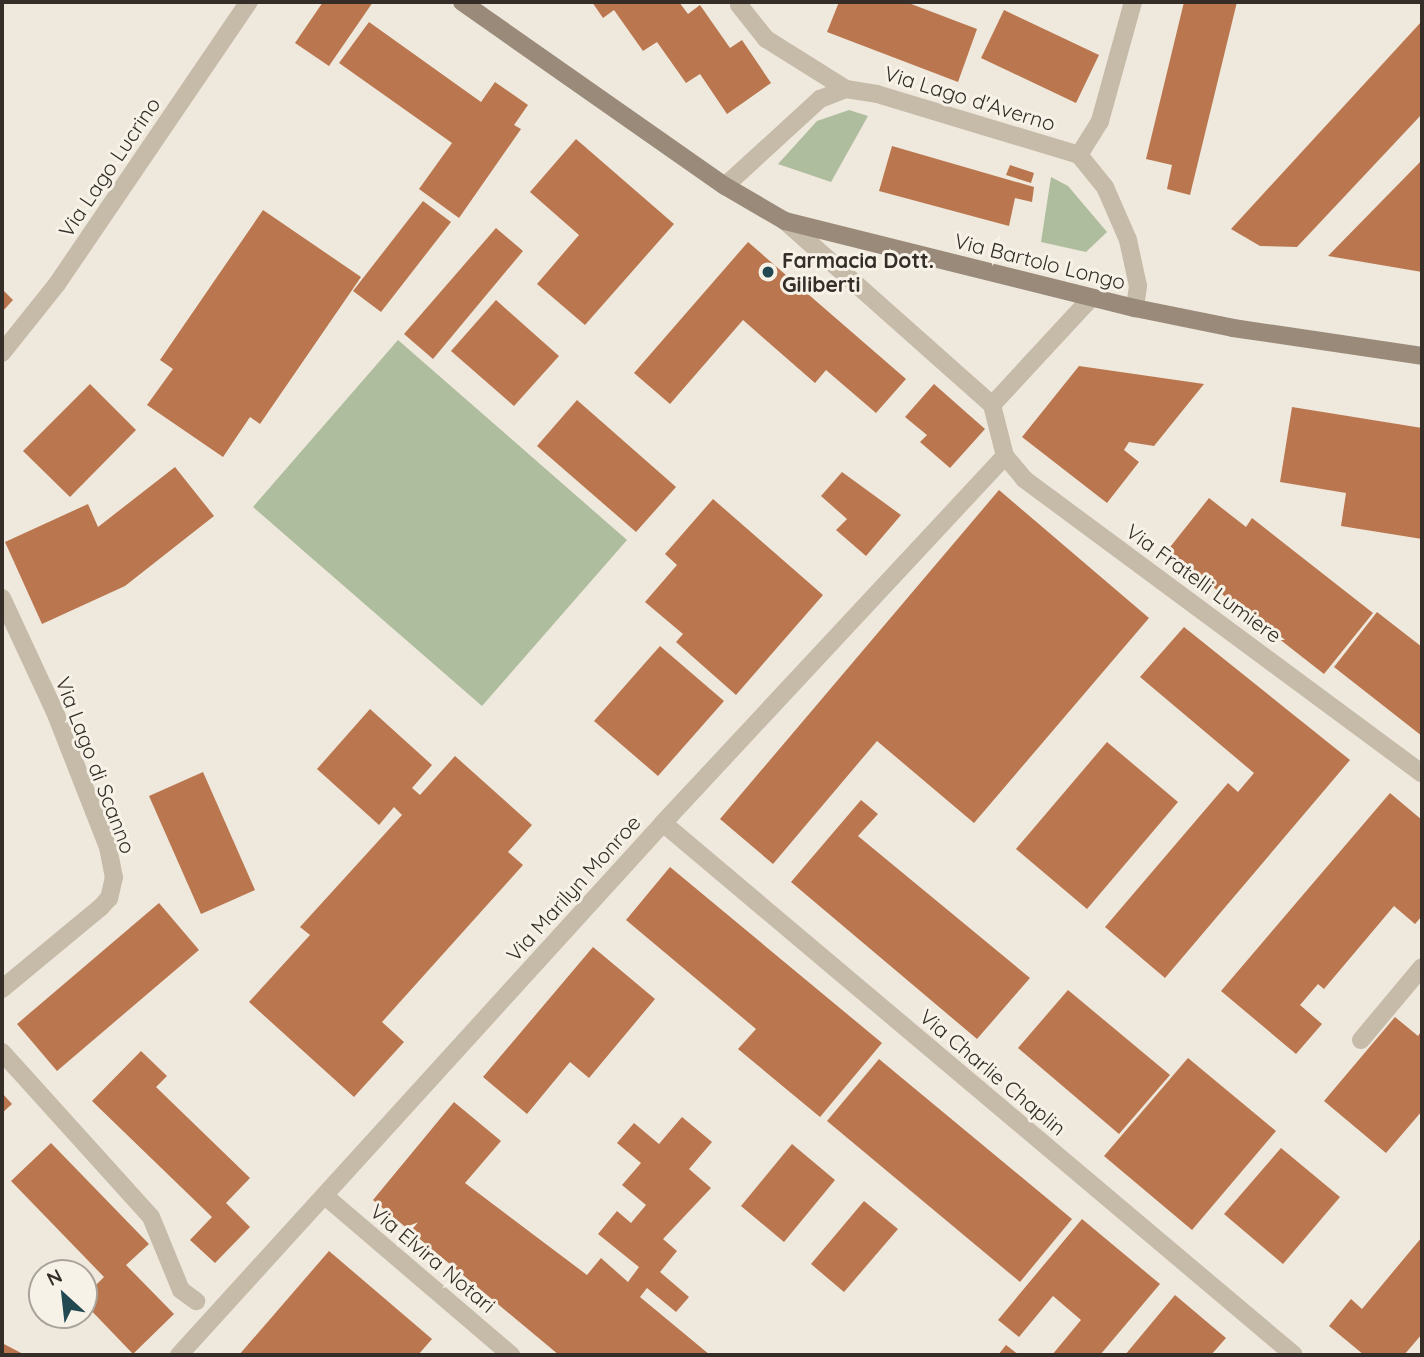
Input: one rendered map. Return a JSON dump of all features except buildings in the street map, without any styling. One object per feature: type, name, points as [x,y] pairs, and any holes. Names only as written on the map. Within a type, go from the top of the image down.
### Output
[{"type":"street","name":"Via Lago Lucrino","points":[[2,353],[57,284],[249,2]]},
{"type":"street","name":"Via Bartolo Longo","points":[[462,2],[725,186],[785,221],[1135,308],[1233,328],[1422,356]]},
{"type":"street","points":[[1133,2],[1100,121],[1079,155],[1105,187],[1128,240],[1138,286],[1135,308]]},
{"type":"street","name":"Via Lago d'Averno","points":[[739,5],[766,39],[846,89],[1079,155]]},
{"type":"street","points":[[725,186],[820,99],[846,89]]},
{"type":"street","points":[[785,221],[992,405],[1091,298]]},
{"type":"street","name":"Via Fratelli Lumiere","points":[[992,405],[1005,456],[1024,479],[1422,773]]},
{"type":"street","name":"Via Marilyn Monroe","points":[[179,1355],[663,823],[1005,456]]},
{"type":"street","name":"Via Lago di Scanno","points":[[2,598],[69,749],[108,847],[114,877],[109,898],[101,907],[2,989]]},
{"type":"street","name":"Via Charlie Chaplin","points":[[663,823],[1294,1355]]},
{"type":"street","points":[[1361,1040],[1422,967]]},
{"type":"street","points":[[2,1052],[151,1217],[181,1290],[196,1301]]},
{"type":"street","name":"Via Elvira Notari","points":[[325,1196],[511,1355]]},
{"type":"green space","points":[[849,110],[868,116],[831,182],[778,164],[817,121]]},
{"type":"green space","points":[[1051,177],[1068,186],[1107,232],[1086,252],[1041,242]]},
{"type":"green space","points":[[398,340],[627,540],[482,706],[253,507]]},
{"type":"place","name":"Farmacia Dott. Giliberti","points":[[768,272]]}]
